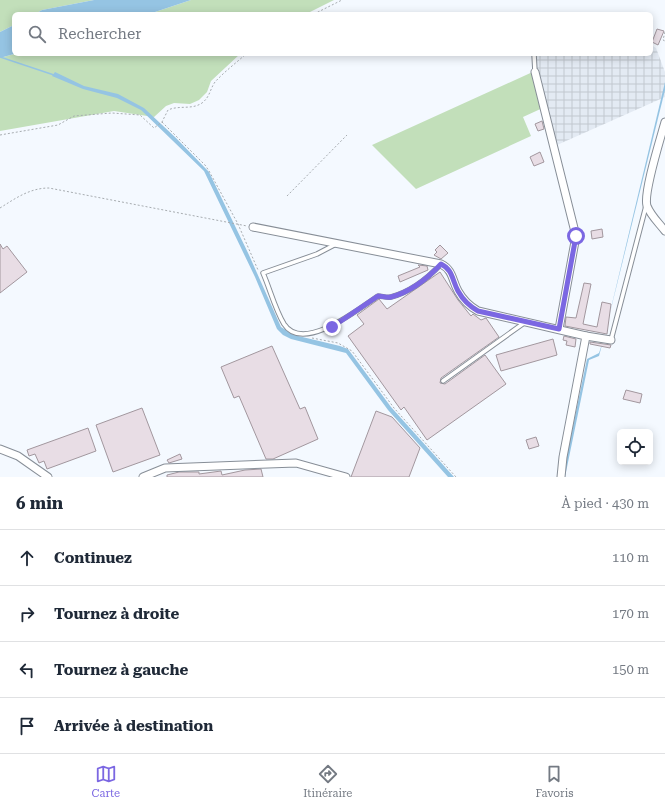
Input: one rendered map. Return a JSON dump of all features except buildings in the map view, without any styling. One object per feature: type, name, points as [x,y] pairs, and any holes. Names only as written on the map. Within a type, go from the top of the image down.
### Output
[{"type":"street","points":[[535,72],[576,236],[559,329]]},
{"type":"street","points":[[665,122],[654,161],[647,205],[652,215],[665,231]]},
{"type":"street","points":[[253,227],[441,264],[449,270],[457,289],[468,305],[483,312],[586,336],[611,340]]},
{"type":"street","points":[[561,477],[563,457],[586,336]]},
{"type":"street","points":[[0,449],[18,456],[48,477]]},
{"type":"street","points":[[143,477],[165,468],[296,463],[346,477]]},
{"type":"lane","points":[[534,56],[535,72]]},
{"type":"lane","points":[[611,340],[647,205]]},
{"type":"lane","points":[[336,243],[317,254],[263,273],[284,325],[292,331],[301,333],[332,327],[378,296],[389,298],[412,288],[430,276],[441,264]]},
{"type":"lane","points":[[443,381],[524,322]]},
{"type":"path","points":[[318,12],[342,0]]},
{"type":"path","points":[[665,32],[663,40],[665,41]]},
{"type":"path","points":[[0,135],[58,125],[74,116],[112,113],[140,115],[154,128],[162,122],[168,110],[174,107],[191,107],[202,103],[211,94],[214,83],[244,56]]},
{"type":"path","points":[[162,122],[205,165],[238,224],[260,275]]},
{"type":"path","points":[[287,196],[347,135]]},
{"type":"path","points":[[0,208],[36,188],[49,188],[253,227]]},
{"type":"path","points":[[310,337],[338,343],[352,351],[394,408],[456,477]]},
{"type":"shaded area","points":[[653,46],[656,48],[665,72],[665,97],[557,145],[537,70],[537,56],[653,56]]},
{"type":"green space","points":[[0,0],[94,0],[42,10],[38,12],[12,12],[12,26],[0,32]]},
{"type":"green space","points":[[191,0],[334,0],[310,12],[155,12]]},
{"type":"green space","points":[[12,55],[12,56],[238,56],[211,81],[207,92],[199,100],[190,104],[174,103],[166,106],[154,117],[114,111],[0,131],[0,58]]},
{"type":"green space","points":[[537,70],[547,106],[523,117],[531,136],[416,189],[372,145]]},
{"type":"water","points":[[94,0],[191,0],[155,12],[38,12],[42,10]]},
{"type":"water","points":[[12,26],[12,55],[0,58],[0,32]]},
{"type":"water","points":[[55,72],[84,86],[118,94],[144,108],[176,138],[209,172],[249,255],[281,327],[294,335],[348,349],[391,407],[454,477],[448,477],[388,410],[346,353],[291,339],[283,335],[277,329],[255,277],[204,171],[141,110],[117,98],[83,89],[52,76]]},
{"type":"water","points":[[665,82],[665,90],[606,329]]},
{"type":"water","points":[[603,341],[599,356],[589,360],[565,477],[565,464],[587,359],[599,353]]},
{"type":"waterway","points":[[0,57],[54,75]]},
{"type":"route","points":[[332,327],[378,296],[389,298],[412,288],[430,276],[441,264],[446,266],[451,273],[457,289],[468,305],[478,311],[559,329],[576,236]]}]
